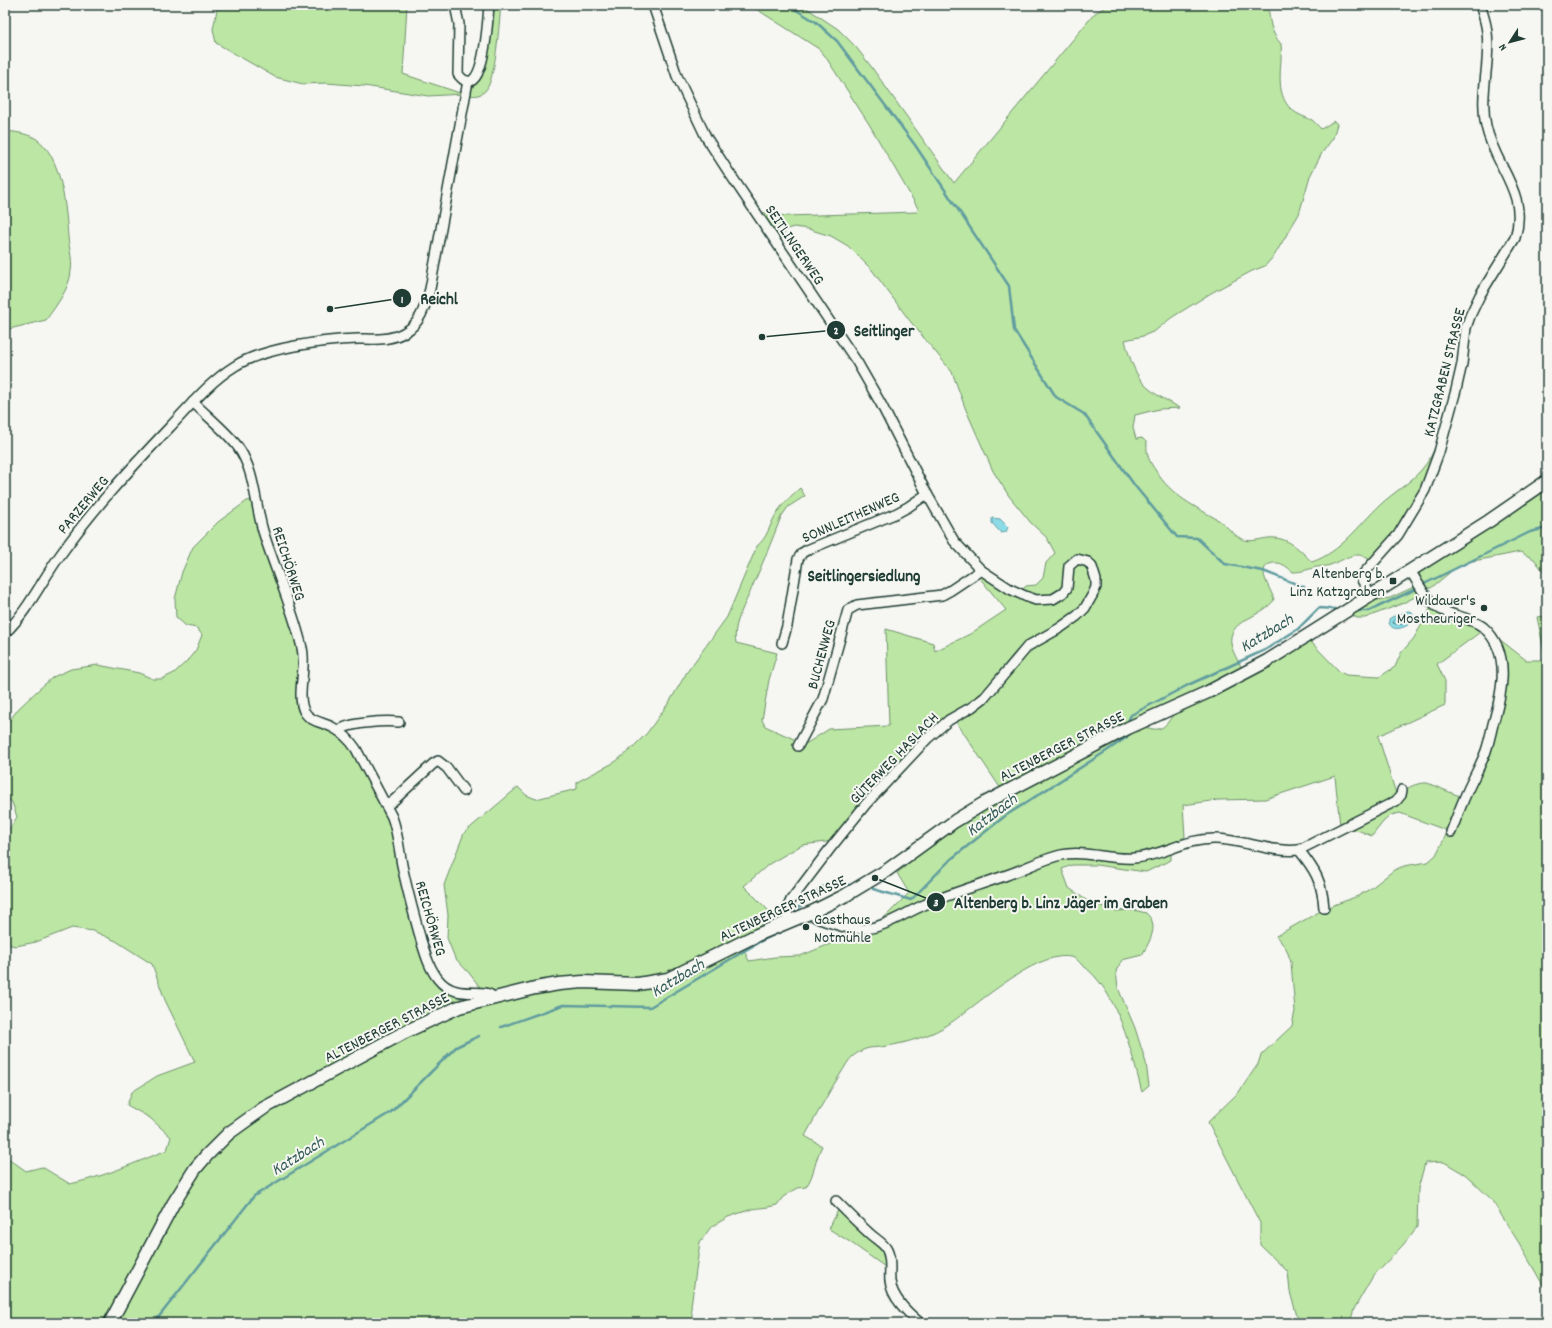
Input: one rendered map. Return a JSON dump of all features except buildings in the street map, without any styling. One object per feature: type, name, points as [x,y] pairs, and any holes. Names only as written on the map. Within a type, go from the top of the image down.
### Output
[{"type":"street","points":[[455,5],[459,24],[458,74],[463,80],[468,81],[472,80],[478,75],[482,65],[489,5]]},
{"type":"street","name":"SEITLINGERWEG","points":[[653,5],[677,76],[706,137],[857,362],[877,397],[927,494]]},
{"type":"street","name":"KATZGRABEN STRASSE","points":[[1370,596],[1362,580],[1364,574],[1398,536],[1408,522],[1425,490],[1439,452],[1456,390],[1462,364],[1466,328],[1470,316],[1483,289],[1514,238],[1518,228],[1519,213],[1515,194],[1489,138],[1484,115],[1487,32],[1480,5]]},
{"type":"street","name":"PARZERWEG","points":[[5,633],[17,620],[57,560],[86,522],[151,447],[193,402],[229,370],[253,356],[271,351],[357,339],[385,339],[401,334],[414,325],[425,307],[430,289],[468,81]]},
{"type":"street","name":"REICHÖRWEG","points":[[193,402],[238,447],[245,460],[250,473],[263,529],[303,650],[304,676],[301,703],[305,713],[312,720],[331,726],[351,742],[386,805],[397,829],[402,864],[409,896],[424,948],[434,972],[444,985],[455,992],[488,993],[493,997]]},
{"type":"street","name":"ALTENBERGER STRASSE","points":[[110,1323],[183,1186],[207,1155],[229,1133],[264,1108],[404,1032],[459,1007],[493,997],[559,984],[583,982],[638,984],[668,980],[757,935],[812,912],[875,878],[955,821],[983,804],[1128,728],[1208,692],[1267,661],[1489,521],[1547,481]]},
{"type":"street","name":"GÜTERWEG HASLACH","points":[[788,921],[787,909],[791,900],[866,804],[937,730],[985,697],[1028,646],[1060,628],[1077,616],[1089,601],[1096,587],[1096,580],[1092,567],[1088,562],[1077,559],[1069,566],[1067,588],[1063,594],[1053,600],[1036,600],[1010,589],[981,570],[954,540],[927,494]]},
{"type":"street","name":"SONNLEITHENWEG","points":[[782,644],[787,626],[798,559],[802,553],[908,508],[927,494]]},
{"type":"street","name":"BUCHENWEG","points":[[798,746],[823,699],[848,610],[857,605],[942,594],[981,570]]},
{"type":"street","points":[[1410,570],[1432,603],[1443,611],[1473,620],[1483,627],[1490,634],[1500,652],[1503,683],[1486,751],[1451,832]]},
{"type":"street","points":[[339,731],[345,726],[399,722]]},
{"type":"street","points":[[386,805],[392,802],[438,761],[447,768],[464,791]]},
{"type":"street","points":[[812,912],[819,919],[850,928],[871,928],[946,896],[990,882],[1060,856],[1070,854],[1133,858],[1155,854],[1185,842],[1214,838],[1240,841],[1276,850],[1299,850],[1396,801],[1401,795],[1402,790]]},
{"type":"street","points":[[1299,850],[1318,876],[1323,894],[1324,908]]},
{"type":"street","points":[[836,1201],[856,1221],[883,1244],[887,1250],[890,1264],[890,1282],[893,1291],[903,1306],[920,1323]]},
{"type":"green space","points":[[218,5],[407,5],[403,74],[463,94],[428,96],[364,86],[327,83],[303,84],[275,77],[216,43],[213,29]]},
{"type":"green space","points":[[492,5],[501,5],[492,75],[489,85],[485,91],[481,94],[472,96],[468,95],[477,81]]},
{"type":"green space","points":[[750,5],[802,5],[838,29],[855,46],[870,65],[954,183],[1095,13],[1107,6],[1268,5],[1273,31],[1277,40],[1281,44],[1280,78],[1286,103],[1294,112],[1312,120],[1321,129],[1334,121],[1337,124],[1333,138],[1322,153],[1310,176],[1299,214],[1274,256],[1265,266],[1252,271],[1211,293],[1171,318],[1155,331],[1143,336],[1125,340],[1133,366],[1143,383],[1155,394],[1180,408],[1159,409],[1135,415],[1133,428],[1136,439],[1142,438],[1147,443],[1150,461],[1162,480],[1193,506],[1220,521],[1234,534],[1244,540],[1250,541],[1268,538],[1282,539],[1293,545],[1312,562],[1322,558],[1341,545],[1380,505],[1416,476],[1428,462],[1438,442],[1420,494],[1398,531],[1371,559],[1365,556],[1354,555],[1328,566],[1297,572],[1293,572],[1279,563],[1267,565],[1264,569],[1265,579],[1274,600],[1264,610],[1242,622],[1232,633],[1231,646],[1242,668],[1001,789],[953,717],[833,841],[802,845],[769,864],[744,886],[779,921],[665,975],[487,996],[455,958],[447,938],[448,915],[444,885],[464,833],[518,787],[526,795],[536,799],[577,789],[577,782],[615,762],[647,733],[670,701],[687,672],[727,617],[757,546],[766,536],[777,512],[800,488],[805,496],[788,507],[781,517],[740,614],[735,636],[736,643],[777,653],[769,680],[762,720],[765,726],[796,740],[807,743],[829,729],[889,726],[886,629],[933,643],[935,651],[970,634],[1006,610],[978,576],[981,575],[1022,590],[1026,586],[1036,585],[1043,578],[1046,563],[1055,553],[1047,538],[1031,523],[1009,496],[993,471],[966,410],[952,372],[910,321],[872,270],[848,246],[831,236],[808,229],[794,227],[787,229],[780,243],[759,212],[786,216],[917,212],[919,210],[869,124],[825,56],[819,49]]},
{"type":"green space","points":[[5,131],[16,132],[35,138],[44,146],[51,156],[57,169],[64,198],[72,263],[68,284],[58,303],[46,320],[5,330]]},
{"type":"green space","points":[[1547,487],[1547,576],[1534,559],[1520,552],[1467,562],[1454,569],[1431,588],[1427,588],[1420,577],[1419,570],[1520,508]]},
{"type":"green space","points":[[253,500],[300,652],[299,703],[347,742],[354,753],[384,811],[394,835],[404,895],[418,945],[425,961],[450,991],[467,1003],[450,1003],[442,1010],[213,1142],[105,1323],[5,1323],[5,1156],[26,1171],[42,1167],[70,1184],[107,1174],[167,1150],[171,1137],[150,1118],[127,1105],[132,1092],[157,1076],[195,1062],[165,1000],[152,964],[116,941],[93,931],[72,928],[36,942],[16,946],[5,944],[5,836],[17,817],[12,802],[5,798],[5,727],[18,709],[37,691],[53,677],[71,669],[98,665],[139,673],[153,679],[162,679],[174,673],[196,650],[202,635],[197,628],[186,626],[176,617],[175,599],[182,572],[193,547],[218,522],[247,501]]},
{"type":"green space","points":[[1416,586],[1420,592],[1417,596],[1401,604],[1365,618],[1357,618],[1351,614],[1372,601],[1390,598]]},
{"type":"green space","points":[[1430,609],[1441,614],[1471,621],[1483,630],[1437,664],[1445,681],[1445,705],[1378,736],[1397,797],[1340,826],[1335,776],[1265,799],[1218,800],[1183,805],[1185,837],[1155,851],[1146,851],[1150,856],[1164,853],[1171,854],[1171,860],[1146,872],[1096,865],[1072,865],[1062,869],[1069,888],[1089,902],[1116,911],[1134,910],[1146,913],[1152,921],[1152,934],[1142,955],[1122,960],[1116,971],[1118,988],[1135,1028],[1146,1063],[1149,1086],[1142,1092],[1128,1040],[1114,1005],[1105,989],[1094,975],[1076,959],[1060,957],[1044,961],[1027,969],[1009,980],[949,1024],[935,1032],[903,1043],[866,1049],[851,1058],[805,1136],[822,1146],[806,1187],[798,1188],[791,1192],[783,1197],[777,1205],[752,1209],[728,1217],[711,1227],[700,1242],[691,1306],[693,1323],[117,1323],[177,1204],[201,1166],[250,1121],[445,1017],[490,1002],[571,988],[640,989],[668,984],[692,975],[743,948],[749,961],[775,957],[800,956],[835,942],[859,936],[887,915],[909,893],[897,873],[907,865],[914,856],[975,813],[1140,727],[1157,729],[1163,727],[1174,713],[1308,639],[1340,672],[1346,675],[1379,677],[1395,667],[1401,653],[1414,638]]},
{"type":"green space","points":[[1547,616],[1547,1292],[1519,1243],[1491,1199],[1466,1175],[1444,1162],[1425,1163],[1418,1189],[1417,1227],[1403,1245],[1373,1276],[1354,1309],[1350,1323],[1299,1323],[1290,1292],[1288,1272],[1260,1245],[1260,1223],[1208,1122],[1239,1092],[1258,1064],[1261,1055],[1292,1026],[1295,1011],[1291,962],[1286,948],[1276,936],[1326,908],[1358,896],[1370,889],[1394,870],[1404,866],[1428,862],[1436,855],[1448,831],[1400,813],[1391,815],[1383,822],[1372,836],[1360,831],[1347,829],[1367,819],[1403,791],[1419,784],[1427,783],[1462,797],[1455,833],[1504,692],[1494,635],[1526,660],[1546,660],[1537,617]]},
{"type":"green space","points":[[839,1208],[885,1250],[888,1269],[829,1229]]},
{"type":"water","points":[[992,518],[1000,519],[1008,527],[1006,532],[1001,533],[992,523]]},
{"type":"water","points":[[1408,611],[1412,612],[1415,618],[1412,622],[1404,627],[1392,627],[1389,619]]},
{"type":"waterway","points":[[788,5],[816,22],[837,41],[915,145],[1009,286],[1014,330],[1056,397],[1084,414],[1135,486],[1177,537],[1197,538],[1225,564],[1263,571],[1304,587]]},
{"type":"waterway","name":"Katzbach","points":[[1422,585],[1530,532],[1547,528]]},
{"type":"waterway","name":"Katzbach","points":[[1358,611],[1369,611],[1418,588]]},
{"type":"waterway","name":"Katzbach","points":[[1127,723],[1131,715],[1188,685],[1265,650],[1298,629],[1319,608],[1335,609]]},
{"type":"waterway","name":"Katzbach","points":[[873,889],[911,900],[950,860],[1005,816],[1127,737]]},
{"type":"waterway","name":"Katzbach","points":[[798,908],[822,887],[850,885]]},
{"type":"waterway","name":"Katzbach","points":[[501,1027],[563,1005],[650,1007],[761,941],[786,929]]},
{"type":"waterway","name":"Katzbach","points":[[154,1323],[254,1196],[391,1112],[456,1047],[479,1036]]},
{"type":"place","name":"Reichl","points":[[330,309]]},
{"type":"place","name":"Seitlinger","points":[[762,337]]},
{"type":"place","name":"Altenberg b. Linz Katzgraben","points":[[1393,581]]},
{"type":"place","name":"Wildauer's Mostheuriger","points":[[1484,608]]},
{"type":"place","name":"Altenberg b. Linz Jäger im Graben","points":[[875,878]]},
{"type":"place","name":"Gasthaus Notmühle","points":[[806,927]]},
{"type":"district","name":"Seitlingersiedlung","points":[[864,575]]}]
